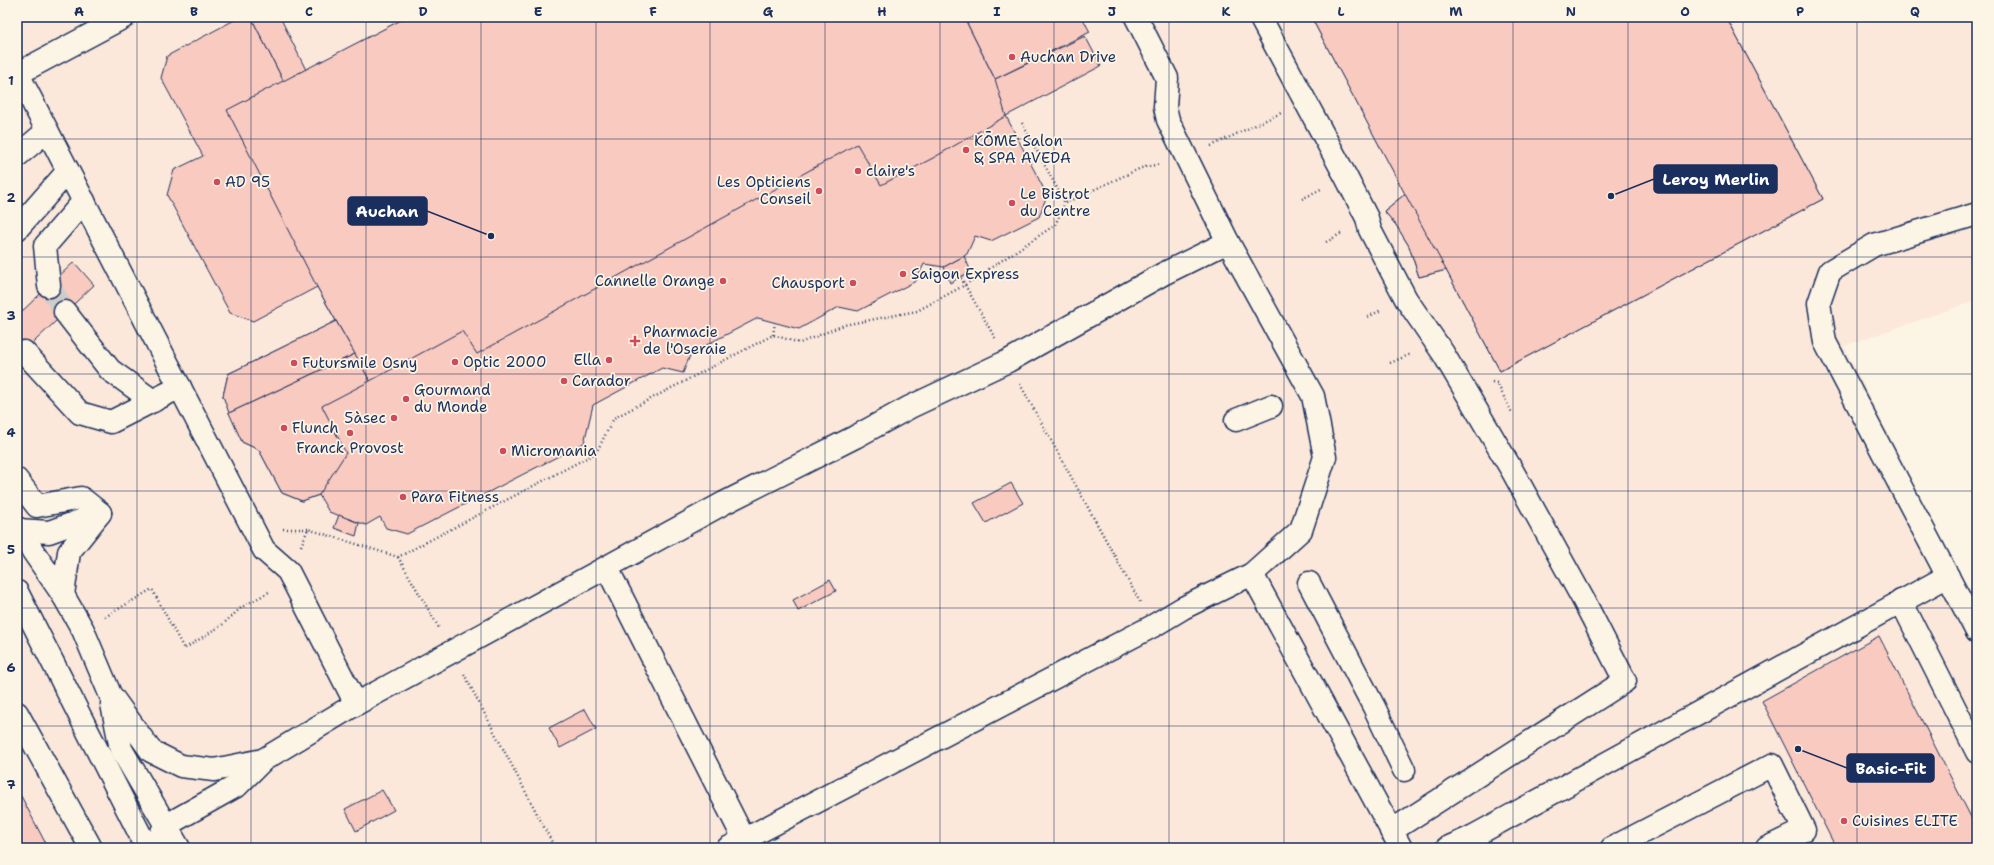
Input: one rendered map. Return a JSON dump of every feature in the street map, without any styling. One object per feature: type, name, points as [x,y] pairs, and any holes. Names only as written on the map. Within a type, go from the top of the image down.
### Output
[{"type":"street","points":[[124,17],[18,74],[264,550],[288,571],[356,704]]},
{"type":"street","points":[[607,568],[736,844],[1153,626],[1183,608],[1252,574],[1301,530],[1326,457],[1313,396],[1228,242],[1168,120],[1165,107],[1167,78],[1136,17]]},
{"type":"street","points":[[1252,574],[1396,839],[1625,681],[1584,601],[1513,472],[1443,353],[1406,299],[1370,230],[1367,218],[1260,17]]},
{"type":"street","points":[[17,156],[47,131]]},
{"type":"street","points":[[17,229],[68,171]]},
{"type":"street","points":[[49,286],[45,246],[84,201]]},
{"type":"street","points":[[1977,214],[1874,245],[1830,271],[1820,303],[1825,342],[1977,632]]},
{"type":"street","points":[[154,848],[165,826],[238,785],[263,760],[356,704],[724,503],[855,438],[910,407],[1008,361],[1163,274],[1228,242]]},
{"type":"street","points":[[65,312],[110,370],[153,401]]},
{"type":"street","points":[[24,352],[80,413],[111,422],[180,387]]},
{"type":"street","points":[[1236,420],[1271,406]]},
{"type":"street","points":[[17,480],[37,506],[81,498],[100,513]]},
{"type":"street","points":[[18,529],[49,532],[100,513]]},
{"type":"street","points":[[63,595],[69,552],[100,513]]},
{"type":"street","points":[[18,529],[63,595],[83,630],[110,694],[121,749],[179,848]]},
{"type":"street","points":[[1447,848],[1475,842],[1901,601],[1948,576]]},
{"type":"street","points":[[1309,582],[1374,706],[1404,770]]},
{"type":"street","points":[[17,592],[25,626],[147,848]]},
{"type":"street","points":[[1901,601],[1977,752]]},
{"type":"street","points":[[110,694],[150,751],[181,766],[214,770],[263,760]]},
{"type":"street","points":[[17,713],[91,848]]},
{"type":"street","points":[[1612,848],[1772,765],[1804,830],[1767,848]]},
{"type":"path","points":[[398,557],[596,452],[614,418],[773,335],[800,343],[844,324],[917,312],[965,285],[1055,225],[1065,203],[1141,168],[1186,157],[1306,101]]},
{"type":"path","points":[[1022,123],[1065,203]]},
{"type":"path","points":[[1326,242],[1367,218]]},
{"type":"path","points":[[961,278],[1153,626]]},
{"type":"path","points":[[773,335],[775,322]]},
{"type":"path","points":[[83,630],[152,589],[184,649],[222,625],[242,607],[276,588],[288,571],[308,529],[398,557],[452,651],[555,848]]},
{"type":"shaded area","points":[[17,17],[1977,17],[1977,300],[1844,346],[1977,609],[1977,848],[17,848]]},
{"type":"building","points":[[240,17],[251,17],[284,82],[407,17],[964,17],[995,79],[1085,36],[1101,66],[1006,116],[1047,195],[1039,217],[991,241],[975,236],[967,254],[964,256],[944,267],[924,264],[916,281],[858,311],[839,307],[799,329],[758,318],[691,353],[683,373],[662,368],[593,405],[584,443],[407,534],[386,528],[380,517],[366,525],[329,512],[319,495],[302,501],[282,493],[259,450],[242,442],[223,396],[228,374],[336,321],[317,287],[253,321],[230,313],[167,195],[174,170],[203,156],[161,78],[167,56]]},
{"type":"building","points":[[251,17],[280,17],[306,70],[284,82]]},
{"type":"building","points":[[407,17],[964,17],[995,79],[1006,116],[933,158],[881,185],[857,144],[477,354],[462,331],[370,381],[317,287],[227,110]]},
{"type":"building","name":"Auchan Drive","points":[[964,17],[1082,17],[1090,32],[995,79]]},
{"type":"building","points":[[1311,17],[1726,17],[1823,199],[1500,371]]},
{"type":"building","points":[[1311,17],[1726,17],[1823,199],[1500,371],[1446,270],[1419,277],[1409,246],[1396,225],[1384,211],[1405,194]]},
{"type":"building","points":[[1405,194],[1446,270],[1419,277],[1409,246],[1396,225],[1384,211]]},
{"type":"building","points":[[964,256],[971,271],[950,283],[944,267]]},
{"type":"building","points":[[74,262],[94,285],[17,358],[17,316]]},
{"type":"building","name":"Futursmile Osny","points":[[336,321],[355,354],[229,413],[223,396],[228,374]]},
{"type":"building","name":"Flunch","points":[[355,354],[370,381],[322,406],[346,453],[319,495],[302,501],[282,493],[259,450],[242,442],[229,413]]},
{"type":"building","points":[[1011,483],[1023,503],[986,523],[974,503]]},
{"type":"building","points":[[339,515],[359,523],[356,536],[334,528]]},
{"type":"building","points":[[830,580],[836,591],[798,611],[793,600]]},
{"type":"building","points":[[1879,636],[1977,829],[1977,848],[1836,848],[1762,701]]},
{"type":"building","points":[[585,709],[596,729],[560,748],[549,728]]},
{"type":"building","points":[[382,790],[394,810],[356,831],[345,809]]},
{"type":"building","points":[[21,796],[48,848],[17,848],[17,798]]},
{"type":"tunnel","points":[[49,286],[65,312]]},
{"type":"place","name":"Auchan Drive","points":[[1012,57]]},
{"type":"place","name":"KŌME Salon & SPA AVEDA","points":[[966,150]]},
{"type":"place","name":"claire's","points":[[858,171]]},
{"type":"place","name":"AD 95","points":[[217,182]]},
{"type":"place","name":"Les Opticiens Conseil","points":[[819,191]]},
{"type":"place","name":"Leroy Merlin","points":[[1611,196]]},
{"type":"place","name":"Le Bistrot du Centre","points":[[1012,203]]},
{"type":"place","name":"Auchan","points":[[491,236]]},
{"type":"place","name":"Saigon Express","points":[[903,274]]},
{"type":"place","name":"Cannelle Orange","points":[[723,281]]},
{"type":"place","name":"Chausport","points":[[853,283]]},
{"type":"place","name":"Pharmacie de l'Oseraie","points":[[635,341]]},
{"type":"place","name":"Ella","points":[[609,360]]},
{"type":"place","name":"Optic 2000","points":[[455,362]]},
{"type":"place","name":"Futursmile Osny","points":[[294,363]]},
{"type":"place","name":"Carador","points":[[564,381]]},
{"type":"place","name":"Gourmand du Monde","points":[[406,399]]},
{"type":"place","name":"5àsec","points":[[394,418]]},
{"type":"place","name":"Flunch","points":[[284,428]]},
{"type":"place","name":"Franck Provost","points":[[350,433]]},
{"type":"place","name":"Micromania","points":[[503,451]]},
{"type":"place","name":"Para Fitness","points":[[403,497]]},
{"type":"place","name":"Basic-Fit","points":[[1798,749]]},
{"type":"place","name":"Cuisines ELITE","points":[[1844,821]]}]
